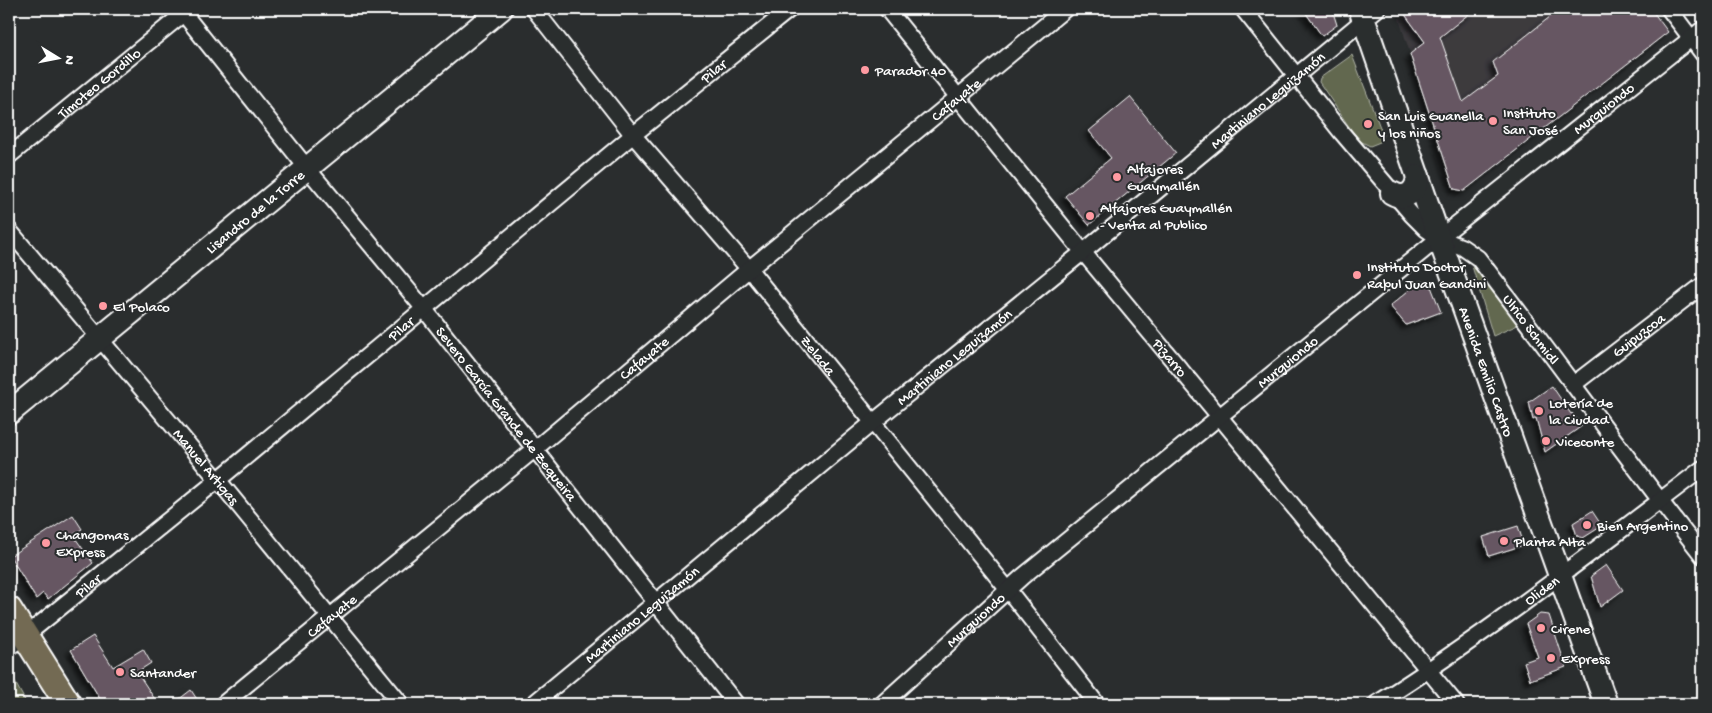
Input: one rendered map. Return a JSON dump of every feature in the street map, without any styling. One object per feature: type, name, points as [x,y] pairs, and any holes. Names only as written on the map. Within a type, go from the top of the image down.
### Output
[{"type":"main road","name":"Lisandro de la Torre","points":[[9,413],[501,9]]},
{"type":"main road","name":"Avenida Emilio Castro","points":[[1367,12],[1439,238],[1606,704]]},
{"type":"main road","points":[[1392,193],[1404,197],[1410,194],[1415,190],[1418,176]]},
{"type":"main road","points":[[9,610],[17,641],[68,704]]},
{"type":"street","name":"Zelada","points":[[534,9],[634,135],[749,269],[1097,704]]},
{"type":"street","name":"Pilar","points":[[17,641],[218,480],[634,135],[790,9]]},
{"type":"street","name":"Pizarro","points":[[887,9],[1083,252],[1456,704]]},
{"type":"street","name":"Cafayate","points":[[223,704],[535,449],[957,96],[1065,9]]},
{"type":"street","name":"Ulrico Schmidl","points":[[1244,9],[1392,193],[1426,229],[1439,238],[1462,247],[1478,258],[1703,556]]},
{"type":"street","points":[[1669,9],[1698,34],[1703,54]]},
{"type":"street","name":"Severo García Grande de Zequeira","points":[[184,10],[307,168],[425,310],[736,704]]},
{"type":"street","name":"Timoteo Gordillo","points":[[9,156],[184,10]]},
{"type":"street","name":"Martiniano Leguizamón","points":[[533,704],[872,422],[1083,252],[1296,76],[1367,12]]},
{"type":"street","name":"Murguiondo","points":[[882,704],[1022,577],[1439,238],[1698,34]]},
{"type":"street","name":"Manuel Artigas","points":[[9,230],[218,480],[401,704]]},
{"type":"street","name":"Guipuzcoa","points":[[1574,384],[1703,285]]},
{"type":"street","name":"Oliden","points":[[1376,704],[1429,671],[1561,576],[1703,468]]},
{"type":"shaded area","name":"Instituto San José","points":[[1407,9],[1651,9],[1668,32],[1464,191],[1454,189],[1399,19]]},
{"type":"green space","points":[[1352,55],[1383,135],[1380,142],[1370,146],[1358,140],[1319,82],[1320,78]]},
{"type":"green space","points":[[1472,266],[1480,273],[1520,324],[1493,336]]},
{"type":"green space","points":[[9,675],[11,675],[27,704],[9,704]]},
{"type":"building","points":[[1303,9],[1332,9],[1337,25],[1322,36]]},
{"type":"building","name":"Instituto San José","points":[[1401,9],[1475,9],[1440,37],[1463,102],[1498,76],[1493,62],[1560,9],[1651,9],[1668,32],[1464,191],[1454,189],[1410,54],[1425,42]]},
{"type":"building","name":"Alfajores Guaymallén","points":[[1130,97],[1176,153],[1089,225],[1065,196],[1111,158],[1089,131]]},
{"type":"building","points":[[1420,281],[1430,284],[1441,312],[1406,325],[1390,306]]},
{"type":"building","points":[[1552,386],[1571,414],[1582,426],[1545,452],[1536,418],[1533,420],[1529,402]]},
{"type":"building","name":"Bien Argentino","points":[[1592,511],[1602,526],[1583,538],[1577,536],[1573,523]]},
{"type":"building","points":[[73,515],[82,529],[73,535],[93,563],[48,599],[43,593],[36,599],[10,556]]},
{"type":"building","name":"Planta Alta","points":[[1518,526],[1524,545],[1489,556],[1483,537]]},
{"type":"building","points":[[1606,565],[1623,590],[1600,607],[1591,576]]},
{"type":"building","points":[[1540,614],[1549,615],[1566,667],[1530,680],[1524,662],[1538,657],[1526,624]]},
{"type":"building","points":[[93,636],[113,667],[143,649],[151,663],[137,672],[158,704],[103,704],[71,650]]},
{"type":"building","points":[[191,690],[200,704],[173,704]]},
{"type":"place","name":"Parador 40","points":[[865,70]]},
{"type":"place","name":"Instituto San José","points":[[1493,121]]},
{"type":"place","name":"San Luis Guanella y los niños","points":[[1368,124]]},
{"type":"place","name":"Alfajores Guaymallén","points":[[1117,177]]},
{"type":"place","name":"Alfajores Guaymallén - Venta al Publico","points":[[1090,216]]},
{"type":"place","name":"Instituto Doctor Raþul Juan Gandini","points":[[1357,275]]},
{"type":"place","name":"El Polaco","points":[[103,306]]},
{"type":"place","name":"Lotería de la Ciudad","points":[[1539,411]]},
{"type":"place","name":"Viceconte","points":[[1546,441]]},
{"type":"place","name":"Bien Argentino","points":[[1587,525]]},
{"type":"place","name":"Planta Alta","points":[[1504,541]]},
{"type":"place","name":"Changomas Express","points":[[46,543]]},
{"type":"place","name":"Cirene","points":[[1541,628]]},
{"type":"place","name":"Express","points":[[1551,658]]},
{"type":"place","name":"Santander","points":[[120,672]]}]
